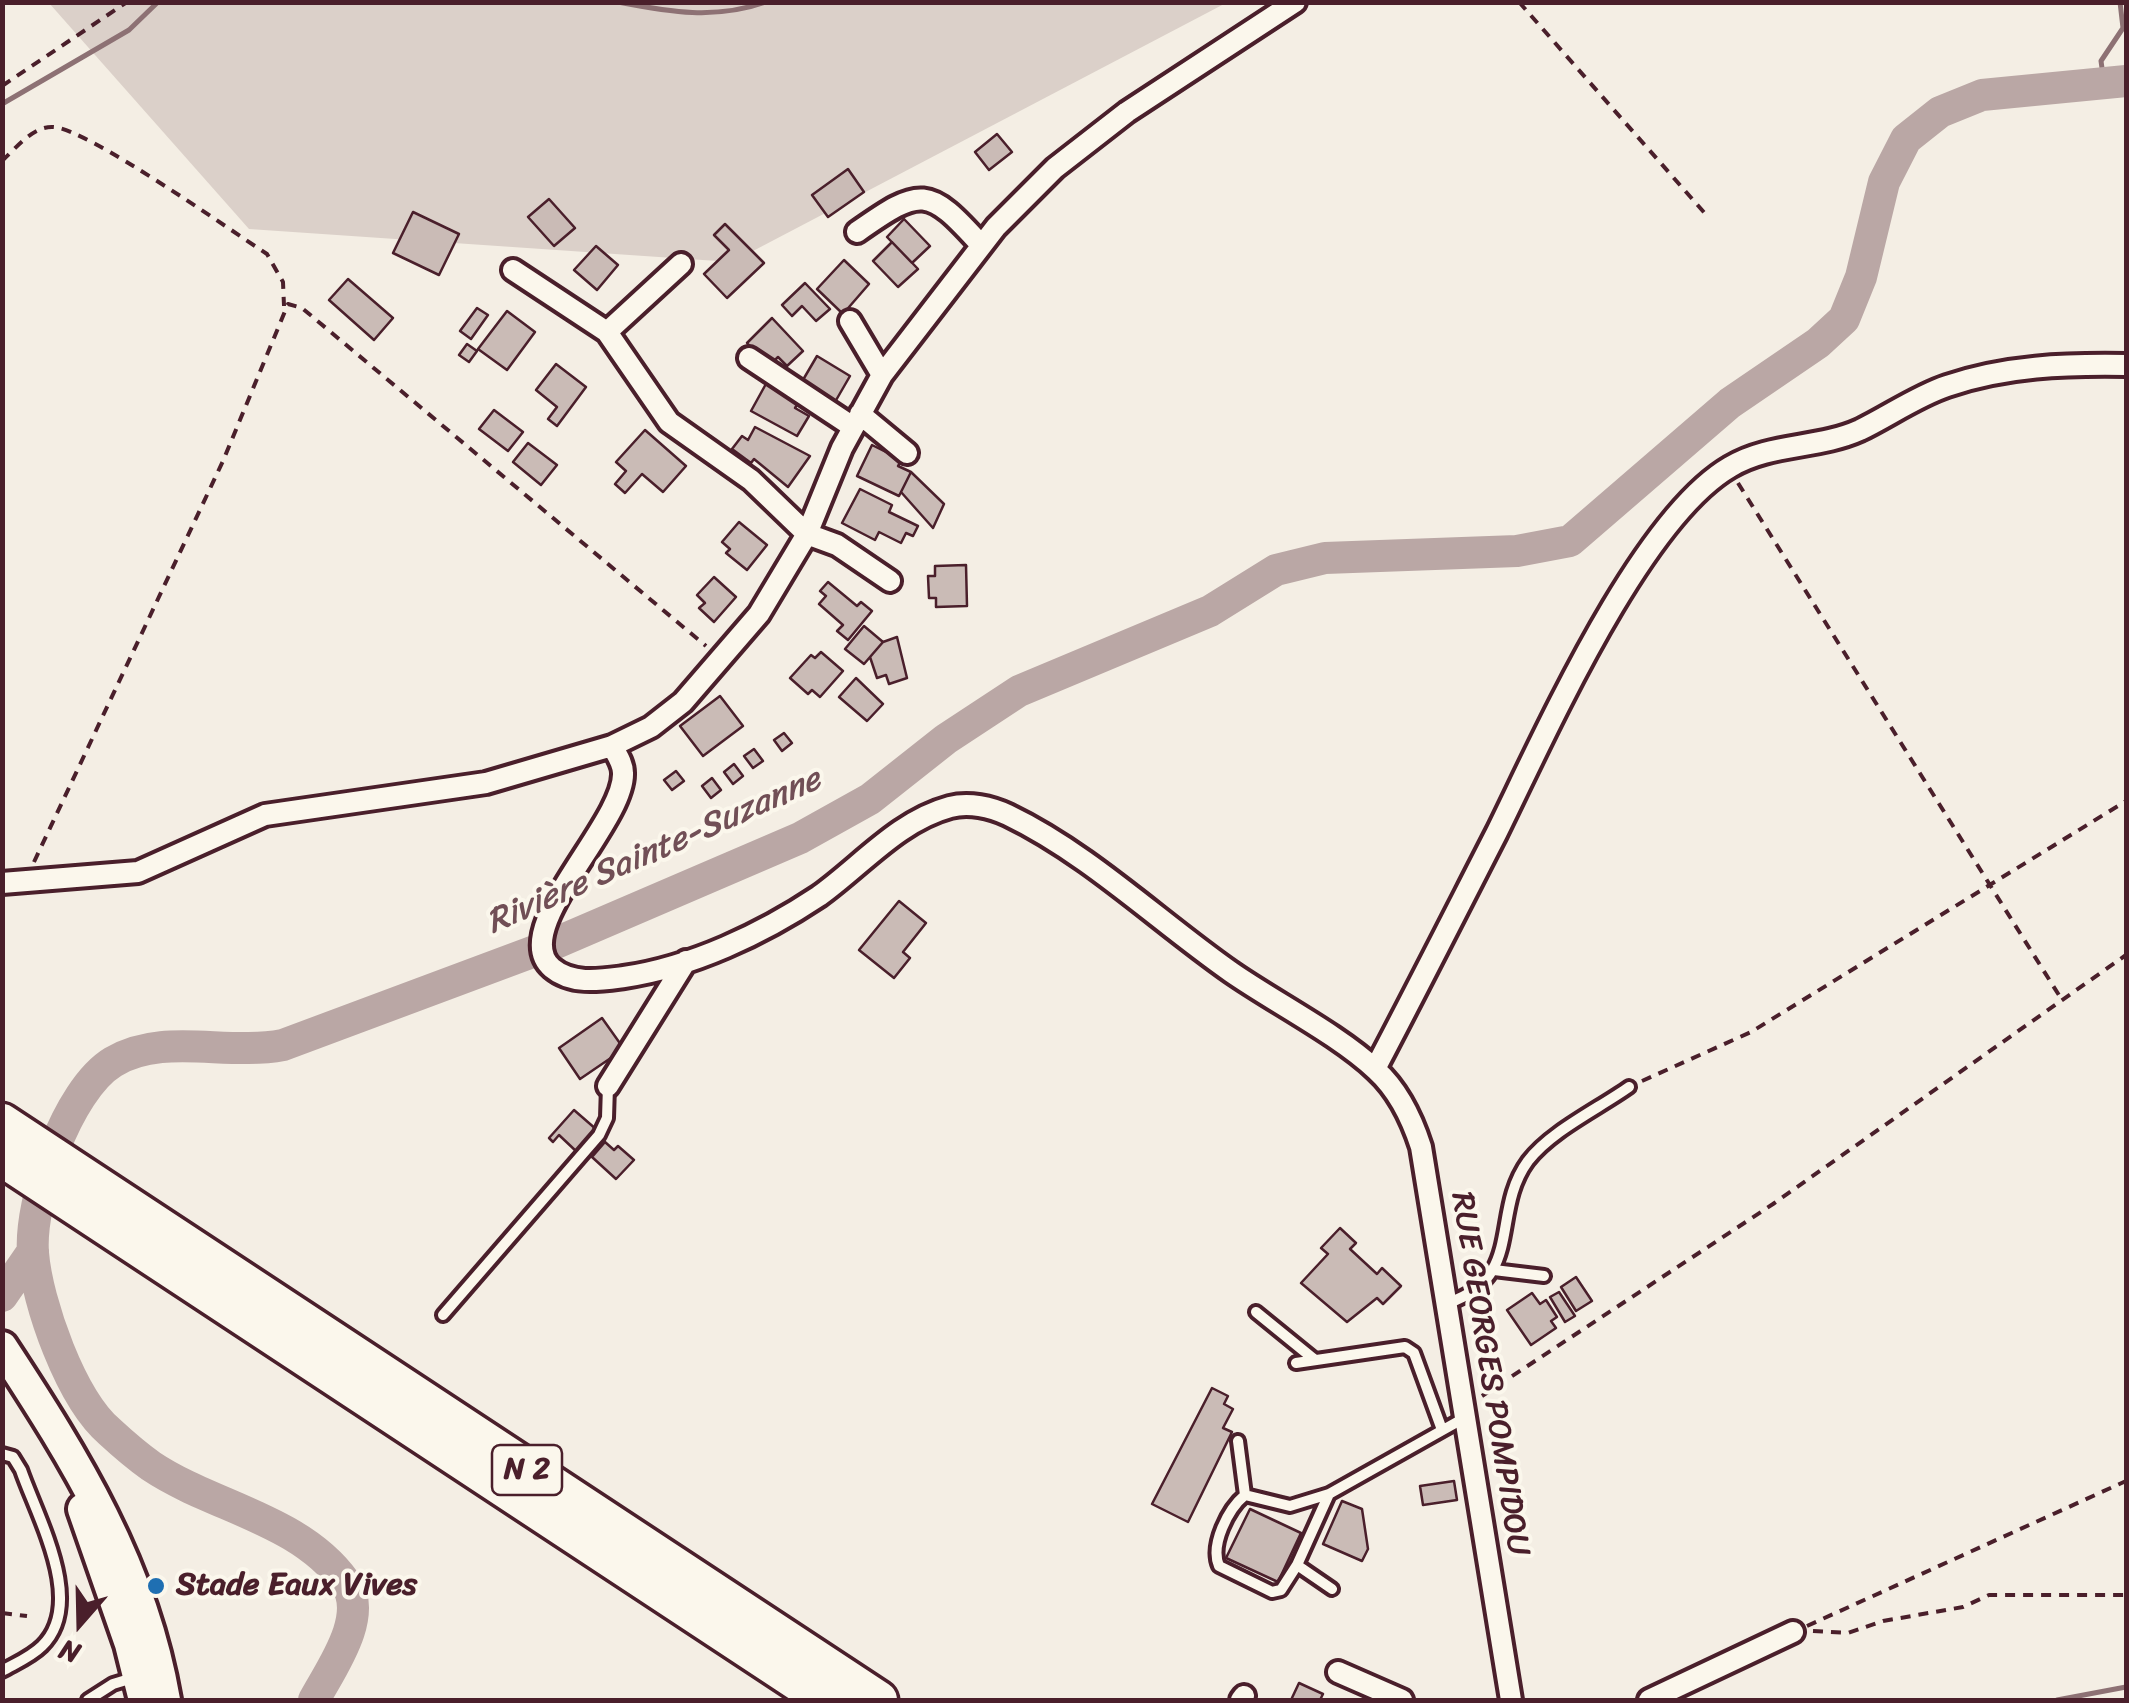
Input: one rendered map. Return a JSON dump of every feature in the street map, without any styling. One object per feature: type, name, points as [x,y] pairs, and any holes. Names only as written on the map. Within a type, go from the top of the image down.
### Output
[{"type":"highway","name":"N 2","points":[[2,1124],[166,1248],[826,1700]]},
{"type":"highway","name":"N 2","points":[[2,1157],[166,1248],[878,1700]]},
{"type":"main road","points":[[2,1347],[72,1462],[152,1689]]},
{"type":"street","points":[[2,883],[138,872],[265,814],[486,783],[612,746],[668,715],[759,614],[808,534],[856,420],[882,374],[981,245],[1033,188],[1128,112],[1295,2]]},
{"type":"street","points":[[857,232],[893,207],[919,198],[946,206],[981,245]]},
{"type":"street","points":[[607,332],[682,264]]},
{"type":"street","points":[[513,270],[607,332],[637,371],[660,413],[751,480],[808,534],[837,546],[890,581]]},
{"type":"street","points":[[850,321],[882,374]]},
{"type":"street","points":[[750,358],[907,452]]},
{"type":"street","points":[[612,746],[622,763],[622,790],[611,816],[560,894],[540,944],[544,960],[565,976],[594,981],[644,974],[686,961],[770,925],[819,895],[923,818],[952,806],[978,805],[1039,832],[1229,971],[1375,1069],[1558,710],[1638,565],[1693,498],[1728,468],[1760,453],[1838,440],[1944,386],[1993,373],[2068,364],[2126,365]]},
{"type":"street","points":[[608,1086],[686,961]]},
{"type":"street","name":"RUE GEORGES POMPIDOU","points":[[1375,1069],[1412,1120],[1422,1147],[1511,1700]]},
{"type":"street","points":[[1649,1700],[1793,1632]]},
{"type":"street","points":[[1338,1672],[1402,1700]]},
{"type":"lane","points":[[443,1316],[599,1136],[607,1118],[608,1086]]},
{"type":"lane","points":[[1448,1303],[1470,1295],[1494,1270],[1514,1190],[1528,1161],[1629,1087]]},
{"type":"lane","points":[[1494,1270],[1544,1276]]},
{"type":"lane","points":[[1256,1312],[1315,1360]]},
{"type":"lane","points":[[1296,1363],[1405,1347],[1414,1353],[1441,1428]]},
{"type":"lane","points":[[1245,1496],[1290,1506],[1329,1494],[1466,1412]]},
{"type":"lane","points":[[1238,1441],[1245,1496]]},
{"type":"lane","points":[[2,1454],[13,1458],[21,1470],[63,1600],[57,1625],[43,1645],[2,1671]]},
{"type":"lane","points":[[1245,1496],[1236,1503],[1216,1546],[1219,1566],[1272,1592],[1281,1590],[1298,1564],[1329,1494]]},
{"type":"lane","points":[[1298,1564],[1332,1590]]},
{"type":"lane","points":[[88,1700],[113,1684],[152,1689]]},
{"type":"path","points":[[2,86],[127,2]]},
{"type":"path","points":[[1519,2],[1709,218]]},
{"type":"path","points":[[2,160],[43,128],[53,126],[87,138],[267,254],[283,282],[284,306],[223,461],[24,881]]},
{"type":"path","points":[[284,306],[302,308],[721,659]]},
{"type":"path","points":[[1728,468],[2062,1000]]},
{"type":"path","points":[[1629,1087],[1752,1032],[2126,802]]},
{"type":"path","points":[[1466,1412],[2126,956]]},
{"type":"path","points":[[1793,1632],[2126,1482]]},
{"type":"path","points":[[1793,1632],[1848,1633],[1883,1621],[1962,1607],[1989,1595],[2126,1595]]},
{"type":"path","points":[[2,1614],[27,1616]]},
{"type":"shaded area","points":[[49,3],[1226,3],[732,262],[249,229]]},
{"type":"building","points":[[997,134],[1012,152],[989,170],[975,152]]},
{"type":"building","points":[[848,169],[864,192],[828,217],[812,195]]},
{"type":"building","points":[[549,199],[575,228],[554,246],[528,217]]},
{"type":"building","points":[[413,212],[459,234],[439,275],[393,253]]},
{"type":"building","points":[[904,219],[930,246],[912,263],[887,237]]},
{"type":"building","points":[[725,224],[764,263],[727,298],[704,274],[729,250],[714,235]]},
{"type":"building","points":[[892,242],[918,269],[898,287],[873,261]]},
{"type":"building","points":[[596,246],[618,265],[597,290],[574,270]]},
{"type":"building","points":[[844,260],[869,284],[843,314],[817,289]]},
{"type":"building","points":[[348,279],[393,318],[374,340],[329,300]]},
{"type":"building","points":[[805,283],[830,309],[816,321],[802,306],[792,316],[782,305]]},
{"type":"building","points":[[477,308],[488,315],[471,339],[460,331]]},
{"type":"building","points":[[507,311],[535,332],[507,370],[478,349]]},
{"type":"building","points":[[772,318],[803,351],[787,366],[778,357],[769,366],[747,343]]},
{"type":"building","points":[[467,344],[477,351],[469,362],[459,355]]},
{"type":"building","points":[[817,356],[850,376],[835,402],[800,385]]},
{"type":"building","points":[[556,364],[586,387],[557,426],[548,419],[557,407],[536,390]]},
{"type":"building","points":[[767,382],[800,400],[795,408],[809,416],[797,436],[751,411]]},
{"type":"building","points":[[494,410],[523,432],[508,451],[479,429]]},
{"type":"building","points":[[755,427],[810,456],[788,487],[754,459],[751,463],[732,449],[742,436],[748,440]]},
{"type":"building","points":[[645,430],[686,466],[663,492],[642,474],[625,493],[615,484],[626,471],[616,462]]},
{"type":"building","points":[[528,443],[557,465],[541,485],[513,462]]},
{"type":"building","points":[[872,445],[902,460],[898,466],[911,472],[899,496],[857,476]]},
{"type":"building","points":[[911,472],[944,504],[933,528],[901,492]]},
{"type":"building","points":[[860,489],[892,505],[889,512],[918,526],[913,536],[906,533],[901,543],[879,532],[875,540],[842,523]]},
{"type":"building","points":[[739,522],[767,545],[747,570],[726,553],[730,549],[722,542]]},
{"type":"building","points":[[966,565],[967,606],[936,607],[936,598],[929,598],[928,576],[935,576],[935,566]]},
{"type":"building","points":[[714,577],[736,597],[714,622],[699,608],[705,603],[697,595]]},
{"type":"building","points":[[828,582],[857,606],[861,602],[872,611],[848,640],[837,631],[843,625],[819,604],[826,596],[820,591]]},
{"type":"building","points":[[864,626],[883,642],[864,664],[845,649]]},
{"type":"building","points":[[897,637],[907,678],[889,684],[886,675],[877,678],[870,657],[883,642]]},
{"type":"building","points":[[821,652],[843,671],[820,697],[812,690],[808,694],[790,678],[811,655],[815,658]]},
{"type":"building","points":[[856,678],[883,704],[867,721],[839,697]]},
{"type":"building","points":[[720,696],[743,726],[703,756],[680,726]]},
{"type":"building","points":[[784,733],[792,743],[782,751],[774,740]]},
{"type":"building","points":[[754,749],[763,761],[753,768],[744,756]]},
{"type":"building","points":[[734,764],[743,776],[733,784],[724,772]]},
{"type":"building","points":[[676,771],[684,781],[672,790],[664,780]]},
{"type":"building","points":[[712,778],[721,790],[711,798],[702,786]]},
{"type":"building","points":[[899,901],[926,923],[903,952],[910,958],[894,978],[859,950]]},
{"type":"building","points":[[602,1018],[624,1049],[580,1079],[559,1048]]},
{"type":"building","points":[[574,1110],[597,1130],[577,1152],[559,1135],[553,1142],[549,1138]]},
{"type":"building","points":[[605,1142],[614,1150],[618,1146],[634,1160],[616,1179],[592,1157]]},
{"type":"building","points":[[1340,1228],[1356,1243],[1350,1249],[1377,1274],[1382,1268],[1401,1286],[1383,1304],[1377,1298],[1347,1322],[1301,1283],[1328,1254],[1321,1248]]},
{"type":"building","points":[[1576,1277],[1592,1301],[1576,1311],[1561,1287]]},
{"type":"building","points":[[1559,1292],[1575,1316],[1565,1322],[1550,1297]]},
{"type":"building","points":[[1532,1293],[1540,1304],[1546,1300],[1557,1317],[1551,1321],[1556,1328],[1531,1345],[1507,1310]]},
{"type":"building","points":[[1212,1388],[1228,1396],[1224,1404],[1233,1409],[1223,1428],[1232,1432],[1188,1522],[1152,1504]]},
{"type":"building","points":[[1454,1481],[1457,1500],[1423,1505],[1420,1486]]},
{"type":"building","points":[[1342,1501],[1362,1509],[1368,1549],[1362,1561],[1323,1544]]},
{"type":"building","points":[[1250,1509],[1301,1533],[1278,1582],[1226,1558]]},
{"type":"building","points":[[1299,1683],[1323,1694],[1320,1700],[1291,1700]]},
{"type":"waterway","points":[[2,104],[129,30],[158,2]]},
{"type":"waterway","points":[[618,2],[710,13],[766,2]]},
{"type":"waterway","points":[[2104,82],[2101,61],[2123,28],[2120,2]]},
{"type":"waterway","name":"Rivière Sainte-Suzanne","points":[[314,1700],[350,1626],[352,1596],[345,1582],[304,1543],[175,1480],[120,1441],[82,1397],[58,1349],[36,1274],[33,1231],[54,1148],[66,1121],[96,1076],[113,1062],[152,1048],[283,1045],[551,945],[800,838],[870,799],[946,739],[1019,691],[1210,611],[1276,570],[1325,558],[1517,551],[1570,541],[1730,403],[1818,343],[1844,319],[1861,277],[1884,182],[1906,139],[1940,112],[1982,95],[2126,81]]},
{"type":"waterway","name":"Rivière Sainte-Suzanne","points":[[2,1296],[33,1251]]},
{"type":"waterway","points":[[2057,1700],[2126,1687]]},
{"type":"place","name":"Stade Eaux Vives","points":[[156,1586]]}]
